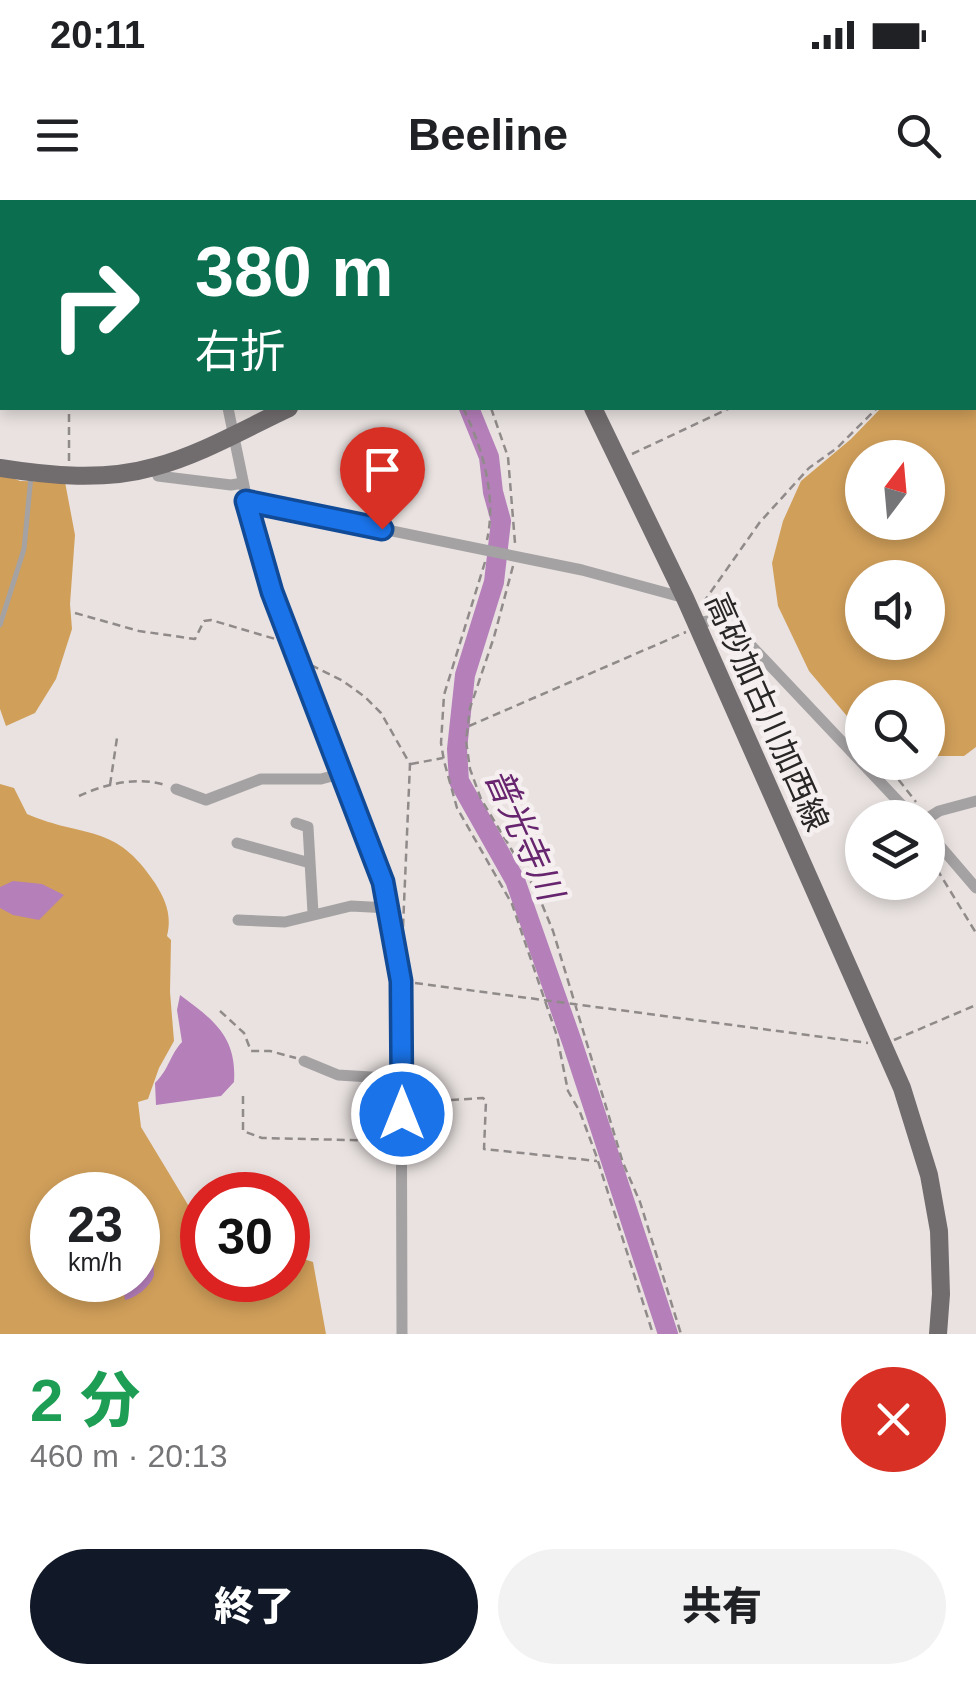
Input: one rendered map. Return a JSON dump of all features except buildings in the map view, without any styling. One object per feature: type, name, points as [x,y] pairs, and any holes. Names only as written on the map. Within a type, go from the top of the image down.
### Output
[{"type":"main road","points":[[0,468],[69,476],[154,468],[285,410]]},
{"type":"main road","name":"高砂加古川加西線","points":[[594,410],[692,615],[902,1088],[929,1174],[939,1231],[942,1294],[938,1334]]},
{"type":"street","points":[[228,410],[246,501],[272,592],[383,882],[397,950],[403,1083],[402,1334]]},
{"type":"street","points":[[154,468],[158,476],[243,483]]},
{"type":"street","points":[[246,501],[582,570],[692,615],[715,620],[744,638],[906,800]]},
{"type":"street","points":[[176,789],[206,800],[261,779],[321,779],[340,774]]},
{"type":"street","points":[[945,809],[976,801]]},
{"type":"street","points":[[296,823],[308,827],[313,913]]},
{"type":"street","points":[[237,843],[310,863]]},
{"type":"street","points":[[945,852],[976,888]]},
{"type":"street","points":[[238,920],[292,921],[350,906],[404,913]]},
{"type":"street","points":[[304,1061],[338,1075],[403,1083]]},
{"type":"lane","points":[[0,625],[24,549],[32,473]]},
{"type":"path","points":[[69,476],[70,410]]},
{"type":"path","points":[[464,410],[486,476],[489,531],[482,576],[444,695],[444,758],[457,808],[512,904],[557,1036],[568,1091],[598,1161],[654,1334]]},
{"type":"path","points":[[492,410],[508,457],[513,557],[494,636],[470,708],[470,769],[481,799],[537,892],[682,1334]]},
{"type":"path","points":[[618,460],[726,410]]},
{"type":"path","points":[[467,726],[481,723],[692,615],[760,522],[809,468],[875,410]]},
{"type":"path","points":[[75,613],[139,632],[194,639],[204,621],[211,620],[292,642]]},
{"type":"path","points":[[300,664],[324,670],[365,698],[381,714],[410,764],[404,913],[401,949],[397,950]]},
{"type":"path","points":[[110,785],[118,738]]},
{"type":"path","points":[[410,764],[444,758]]},
{"type":"path","points":[[79,796],[110,785],[156,782],[176,789]]},
{"type":"path","points":[[945,883],[976,934]]},
{"type":"path","points":[[401,981],[882,1045],[976,1005]]},
{"type":"path","points":[[220,1011],[244,1033],[250,1051],[270,1051],[304,1061]]},
{"type":"path","points":[[403,1083],[450,1100],[483,1098],[484,1149],[598,1161]]},
{"type":"path","points":[[243,1096],[244,1131],[262,1138],[402,1142]]},
{"type":"shaded area","points":[[879,410],[976,410],[976,747],[964,756],[945,756],[945,680],[845,680],[845,714],[809,671],[778,606],[772,563],[783,521],[801,481],[845,444],[845,540],[945,540],[945,440],[850,440]]},
{"type":"shaded area","points":[[0,473],[20,481],[65,482],[75,535],[72,629],[56,679],[35,713],[6,726],[0,709]]},
{"type":"shaded area","points":[[0,784],[14,788],[27,814],[98,835],[126,850],[155,883],[165,902],[167,936],[171,940],[174,1041],[148,1099],[138,1102],[141,1127],[180,1192],[180,1302],[310,1302],[310,1261],[326,1334],[0,1334]]},
{"type":"shaded area","points":[[13,881],[42,884],[64,895],[39,920],[13,915],[0,908],[0,887]]},
{"type":"shaded area","points":[[180,995],[221,1031],[232,1053],[234,1082],[221,1096],[156,1105],[155,1083],[182,1042],[177,1010]]},
{"type":"waterway","name":"普光寺川","points":[[470,410],[489,457],[501,521],[494,582],[465,675],[457,749],[459,781],[515,880],[668,1334]]},
{"type":"route","points":[[382,529],[246,501],[272,592],[383,882],[401,981],[402,1114]]}]
